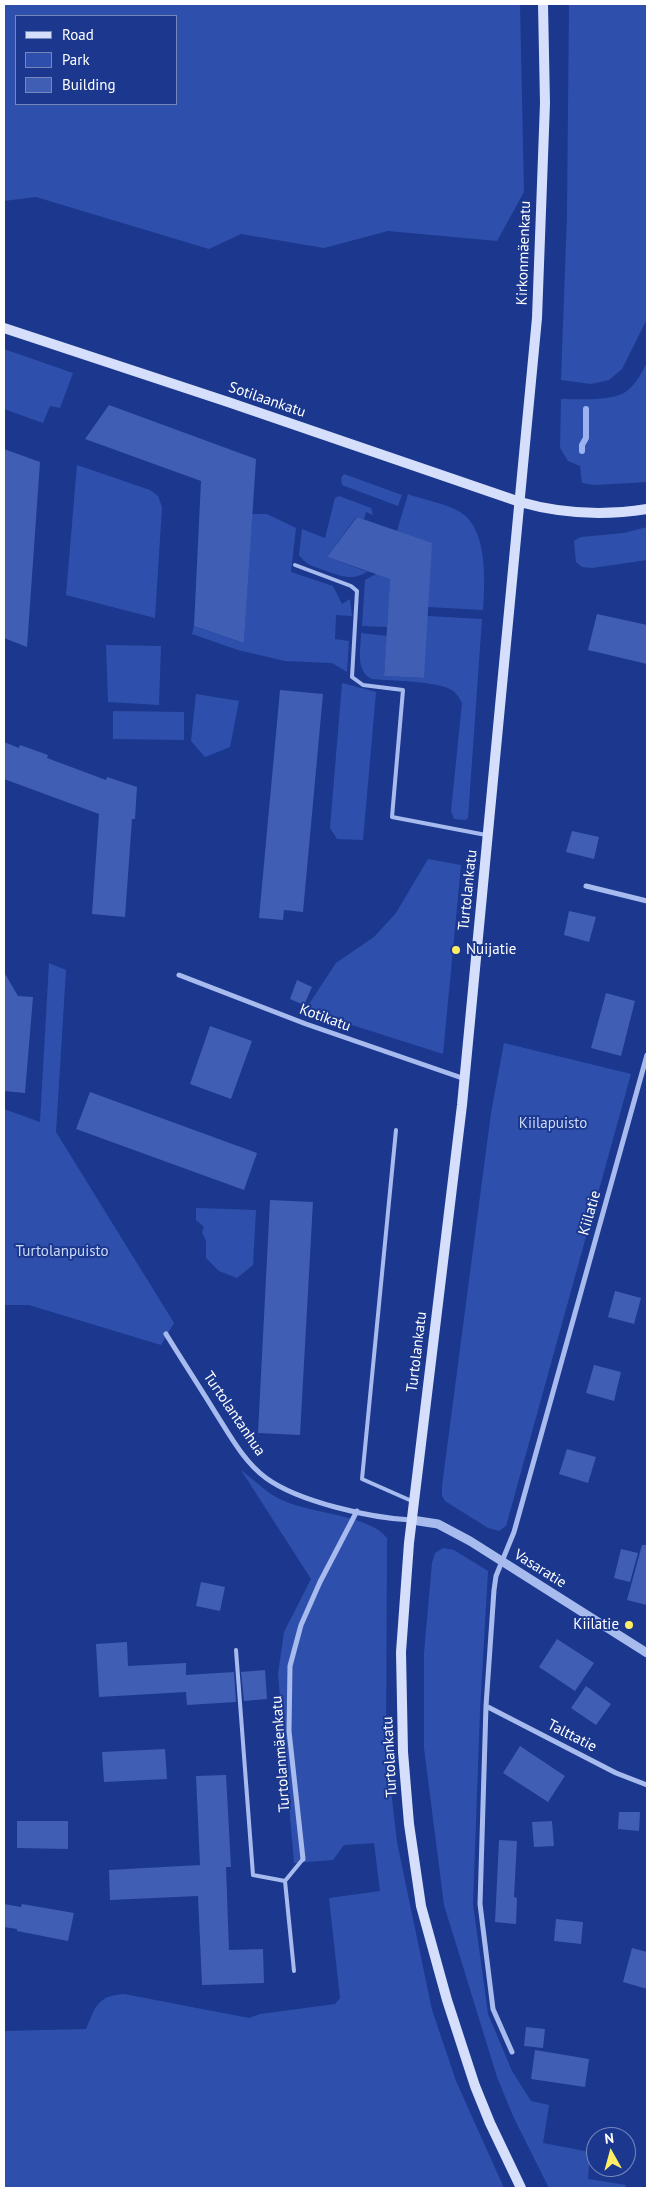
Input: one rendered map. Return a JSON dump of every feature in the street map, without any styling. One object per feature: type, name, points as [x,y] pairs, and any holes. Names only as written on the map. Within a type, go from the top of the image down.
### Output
[{"type":"main road","name":"Kirkonmäenkatu","points":[[520,502],[537,318],[545,103],[543,4]]},
{"type":"main road","name":"Sotilaankatu","points":[[4,328],[520,502],[568,513],[611,513],[647,509]]},
{"type":"main road","name":"Turtolankatu","points":[[520,502],[465,1079],[414,1502],[401,1652],[402,1752],[409,1824],[421,1906],[447,2000],[472,2078],[490,2123],[521,2188]]},
{"type":"street","points":[[586,886],[647,902]]},
{"type":"street","name":"Kotikatu","points":[[179,975],[306,1024],[465,1079]]},
{"type":"street","name":"Kiilatie","points":[[512,2052],[493,2009],[480,1904],[486,1706],[494,1590],[496,1576],[516,1524],[647,1055]]},
{"type":"street","name":"Turtolantanhua","points":[[166,1334],[229,1434],[246,1458],[265,1478],[291,1492],[357,1511],[387,1518],[412,1520]]},
{"type":"street","name":"Turtolanmäenkatu","points":[[303,1859],[289,1731],[290,1666],[301,1625],[320,1582],[357,1511]]},
{"type":"street","name":"Vasaratie","points":[[412,1520],[444,1527],[502,1561],[647,1653]]},
{"type":"street","name":"Talttatie","points":[[486,1706],[616,1773],[647,1785]]},
{"type":"lane","points":[[295,565],[351,586],[357,591],[352,678],[363,686],[403,690],[392,817],[488,836]]},
{"type":"lane","points":[[396,1130],[362,1479],[414,1502]]},
{"type":"lane","points":[[236,1650],[254,1875],[285,1881]]},
{"type":"lane","points":[[294,1971],[285,1881],[303,1859]]},
{"type":"green space","points":[[4,4],[520,4],[524,192],[497,241],[388,231],[324,248],[241,234],[209,249],[36,197],[4,201]]},
{"type":"green space","points":[[569,4],[647,4],[647,319],[622,369],[609,380],[591,384],[561,380],[567,215]]},
{"type":"green space","points":[[4,349],[73,373],[60,408],[50,406],[43,423],[4,409]]},
{"type":"green space","points":[[647,362],[647,482],[595,485],[582,483],[580,466],[568,461],[560,448],[561,399],[595,399],[621,395],[634,384]]},
{"type":"green space","points":[[77,465],[150,490],[158,496],[162,507],[155,618],[66,595]]},
{"type":"green space","points":[[344,474],[402,495],[398,506],[342,485],[341,478]]},
{"type":"green space","points":[[408,494],[460,512],[476,530],[483,557],[483,610],[428,607],[397,531]]},
{"type":"green space","points":[[339,496],[371,508],[373,515],[366,512],[364,519],[356,517],[327,557],[365,571],[385,558],[362,575],[356,577],[342,576],[315,567],[306,563],[299,555],[302,529],[325,538],[335,498]]},
{"type":"green space","points":[[252,514],[267,514],[296,528],[291,572],[333,586],[342,604],[350,599],[352,616],[336,615],[335,639],[349,641],[347,672],[332,663],[285,661],[238,650],[192,634],[194,626],[244,643]]},
{"type":"green space","points":[[647,527],[647,560],[592,568],[582,567],[576,562],[574,541],[581,537],[624,533]]},
{"type":"green space","points":[[391,566],[387,627],[362,626],[365,580]]},
{"type":"green space","points":[[427,616],[482,619],[468,818],[465,820],[454,819],[451,811],[462,703],[458,697],[450,689],[434,684],[372,679],[363,671],[361,665],[361,633],[387,636],[384,676],[423,678]]},
{"type":"green space","points":[[106,645],[161,646],[159,705],[108,702]]},
{"type":"green space","points":[[342,683],[376,692],[363,840],[337,839],[330,828]]},
{"type":"green space","points":[[196,694],[239,701],[230,747],[205,757],[191,741]]},
{"type":"green space","points":[[113,711],[184,712],[184,740],[113,739]]},
{"type":"green space","points":[[428,859],[461,865],[443,1054],[305,1010],[336,963],[374,937],[396,913]]},
{"type":"green space","name":"Turtolanpuisto","points":[[49,963],[66,970],[56,1132],[174,1323],[161,1345],[29,1305],[4,1305],[4,1109],[40,1122]]},
{"type":"green space","name":"Kiilapuisto","points":[[504,1043],[631,1074],[506,1526],[499,1531],[488,1528],[445,1501],[442,1496],[442,1486],[491,1113]]},
{"type":"green space","points":[[196,1208],[256,1210],[253,1265],[237,1278],[219,1271],[206,1258],[206,1241],[202,1232],[204,1227],[196,1220]]},
{"type":"green space","points":[[241,1470],[266,1491],[282,1500],[367,1524],[379,1530],[387,1538],[386,1747],[397,1842],[432,2010],[456,2081],[504,2188],[4,2188],[4,2025],[5,2031],[86,2029],[95,2008],[103,2000],[115,1995],[124,1994],[249,2018],[260,2014],[335,2004],[340,1998],[329,1898],[380,1891],[374,1843],[344,1845],[333,1860],[294,1863],[278,1674],[284,1632],[311,1579]]},
{"type":"green space","points":[[443,1548],[454,1550],[488,1571],[480,1711],[473,1904],[488,2014],[512,2071],[531,2101],[549,2105],[543,2143],[586,2151],[586,2177],[588,2177],[588,2179],[626,2185],[625,2188],[549,2188],[513,2116],[497,2077],[444,1905],[424,1748],[424,1653],[432,1563],[435,1553]]},
{"type":"building","points":[[109,405],[256,459],[244,643],[194,626],[201,481],[85,439]]},
{"type":"building","points":[[4,449],[40,462],[27,647],[4,638]]},
{"type":"building","points":[[357,517],[432,543],[424,678],[384,676],[390,579],[327,557]]},
{"type":"building","points":[[597,614],[647,625],[647,664],[588,650]]},
{"type":"building","points":[[280,690],[323,694],[303,912],[284,910],[283,920],[259,918]]},
{"type":"building","points":[[4,742],[19,748],[20,745],[48,755],[47,758],[106,780],[107,777],[137,787],[135,819],[132,819],[125,917],[92,914],[99,814],[4,779]]},
{"type":"building","points":[[572,831],[599,837],[594,859],[566,852]]},
{"type":"building","points":[[569,911],[596,917],[589,942],[564,935]]},
{"type":"building","points":[[4,972],[18,996],[33,997],[25,1093],[4,1091]]},
{"type":"building","points":[[297,980],[312,987],[304,1005],[290,999]]},
{"type":"building","points":[[606,993],[635,1001],[621,1056],[591,1048]]},
{"type":"building","points":[[210,1026],[252,1041],[231,1099],[190,1084]]},
{"type":"building","points":[[90,1092],[257,1153],[244,1190],[76,1129]]},
{"type":"building","points":[[270,1200],[313,1202],[300,1435],[258,1433]]},
{"type":"building","points":[[615,1291],[641,1298],[634,1324],[608,1317]]},
{"type":"building","points":[[594,1365],[621,1372],[614,1401],[586,1393]]},
{"type":"building","points":[[567,1449],[596,1457],[588,1483],[559,1474]]},
{"type":"building","points":[[642,1545],[647,1545],[647,1605],[627,1600]]},
{"type":"building","points":[[621,1549],[638,1553],[630,1582],[614,1578]]},
{"type":"building","points":[[201,1582],[225,1587],[220,1611],[196,1606]]},
{"type":"building","points":[[557,1639],[594,1663],[575,1691],[539,1667]]},
{"type":"building","points":[[127,1642],[128,1666],[186,1663],[186,1675],[234,1672],[236,1702],[187,1705],[186,1692],[99,1697],[96,1644]]},
{"type":"building","points":[[265,1670],[267,1699],[244,1701],[241,1672]]},
{"type":"building","points":[[586,1686],[611,1704],[596,1725],[571,1708]]},
{"type":"building","points":[[520,1746],[565,1776],[548,1802],[503,1773]]},
{"type":"building","points":[[165,1749],[167,1779],[104,1782],[102,1752]]},
{"type":"building","points":[[226,1775],[231,1867],[226,1867],[229,1950],[263,1949],[264,1983],[202,1985],[198,1896],[110,1900],[109,1870],[200,1865],[196,1776]]},
{"type":"building","points":[[619,1812],[640,1812],[639,1831],[618,1829]]},
{"type":"building","points":[[17,1821],[68,1821],[68,1849],[17,1848]]},
{"type":"building","points":[[552,1821],[554,1846],[534,1847],[532,1822]]},
{"type":"building","points":[[499,1840],[517,1841],[514,1897],[517,1898],[516,1924],[495,1922]]},
{"type":"building","points":[[4,1904],[21,1907],[22,1904],[74,1913],[68,1941],[4,1927]]},
{"type":"building","points":[[556,1919],[583,1922],[581,1944],[554,1941]]},
{"type":"building","points":[[632,1948],[647,1952],[647,1989],[623,1982]]},
{"type":"building","points":[[526,2027],[545,2029],[543,2048],[524,2046]]},
{"type":"building","points":[[535,2050],[589,2059],[585,2087],[531,2079]]},
{"type":"waterway","points":[[582,451],[582,445],[586,438],[586,409]]},
{"type":"place","name":"Nuijatie","points":[[456,950]]},
{"type":"place","name":"Kiilatie","points":[[629,1625]]}]
